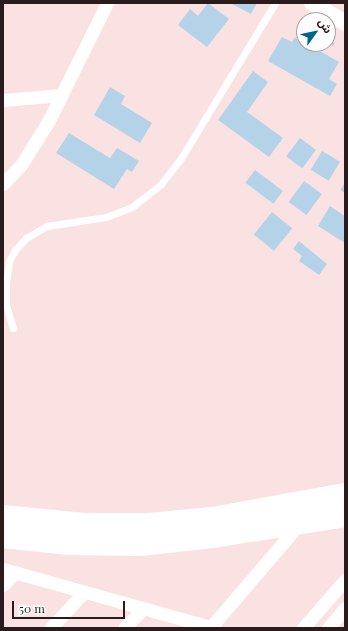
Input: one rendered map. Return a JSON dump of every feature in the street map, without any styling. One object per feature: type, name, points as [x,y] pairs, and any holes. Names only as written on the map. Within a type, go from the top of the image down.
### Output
[{"type":"highway","points":[[3,516],[85,524],[149,524],[214,518],[345,494]]},
{"type":"highway","points":[[3,537],[67,544],[140,545],[213,537],[345,516]]},
{"type":"street","points":[[3,184],[21,165],[36,143],[62,95],[107,3]]},
{"type":"street","points":[[318,4],[345,23]]},
{"type":"street","points":[[3,100],[62,95]]},
{"type":"street","points":[[3,568],[212,628],[300,523]]},
{"type":"street","points":[[3,585],[16,572]]},
{"type":"street","points":[[304,628],[345,580]]},
{"type":"street","points":[[51,628],[84,592]]},
{"type":"street","points":[[328,628],[345,608]]},
{"type":"street","points":[[124,628],[143,609]]},
{"type":"lane","points":[[13,328],[6,305],[6,283],[9,261],[15,250],[26,238],[47,226],[106,217],[132,206],[161,184],[180,160],[275,3]]},
{"type":"building","points":[[208,3],[229,19],[207,47],[178,25],[190,9],[198,16]]},
{"type":"building","points":[[230,3],[257,3],[251,14]]},
{"type":"building","points":[[282,37],[292,42],[295,37],[296,52],[322,52],[339,62],[329,79],[337,84],[330,96],[268,61]]},
{"type":"building","points":[[253,71],[268,82],[247,112],[283,138],[269,157],[218,120]]},
{"type":"building","points":[[110,87],[125,96],[121,104],[152,123],[140,143],[94,115]]},
{"type":"building","points":[[69,133],[110,158],[117,148],[139,161],[132,172],[127,169],[114,189],[56,153]]},
{"type":"building","points":[[300,138],[316,150],[302,168],[286,156]]},
{"type":"building","points":[[322,151],[340,162],[329,181],[311,170]]},
{"type":"building","points":[[255,170],[283,191],[273,204],[245,183]]},
{"type":"building","points":[[304,181],[322,194],[307,215],[289,202]]},
{"type":"building","points":[[345,183],[345,193],[340,190]]},
{"type":"building","points":[[330,206],[345,216],[345,243],[318,226]]},
{"type":"building","points":[[272,212],[292,228],[274,251],[254,235]]},
{"type":"building","points":[[299,241],[327,264],[319,275],[299,261],[302,256],[293,249]]}]
